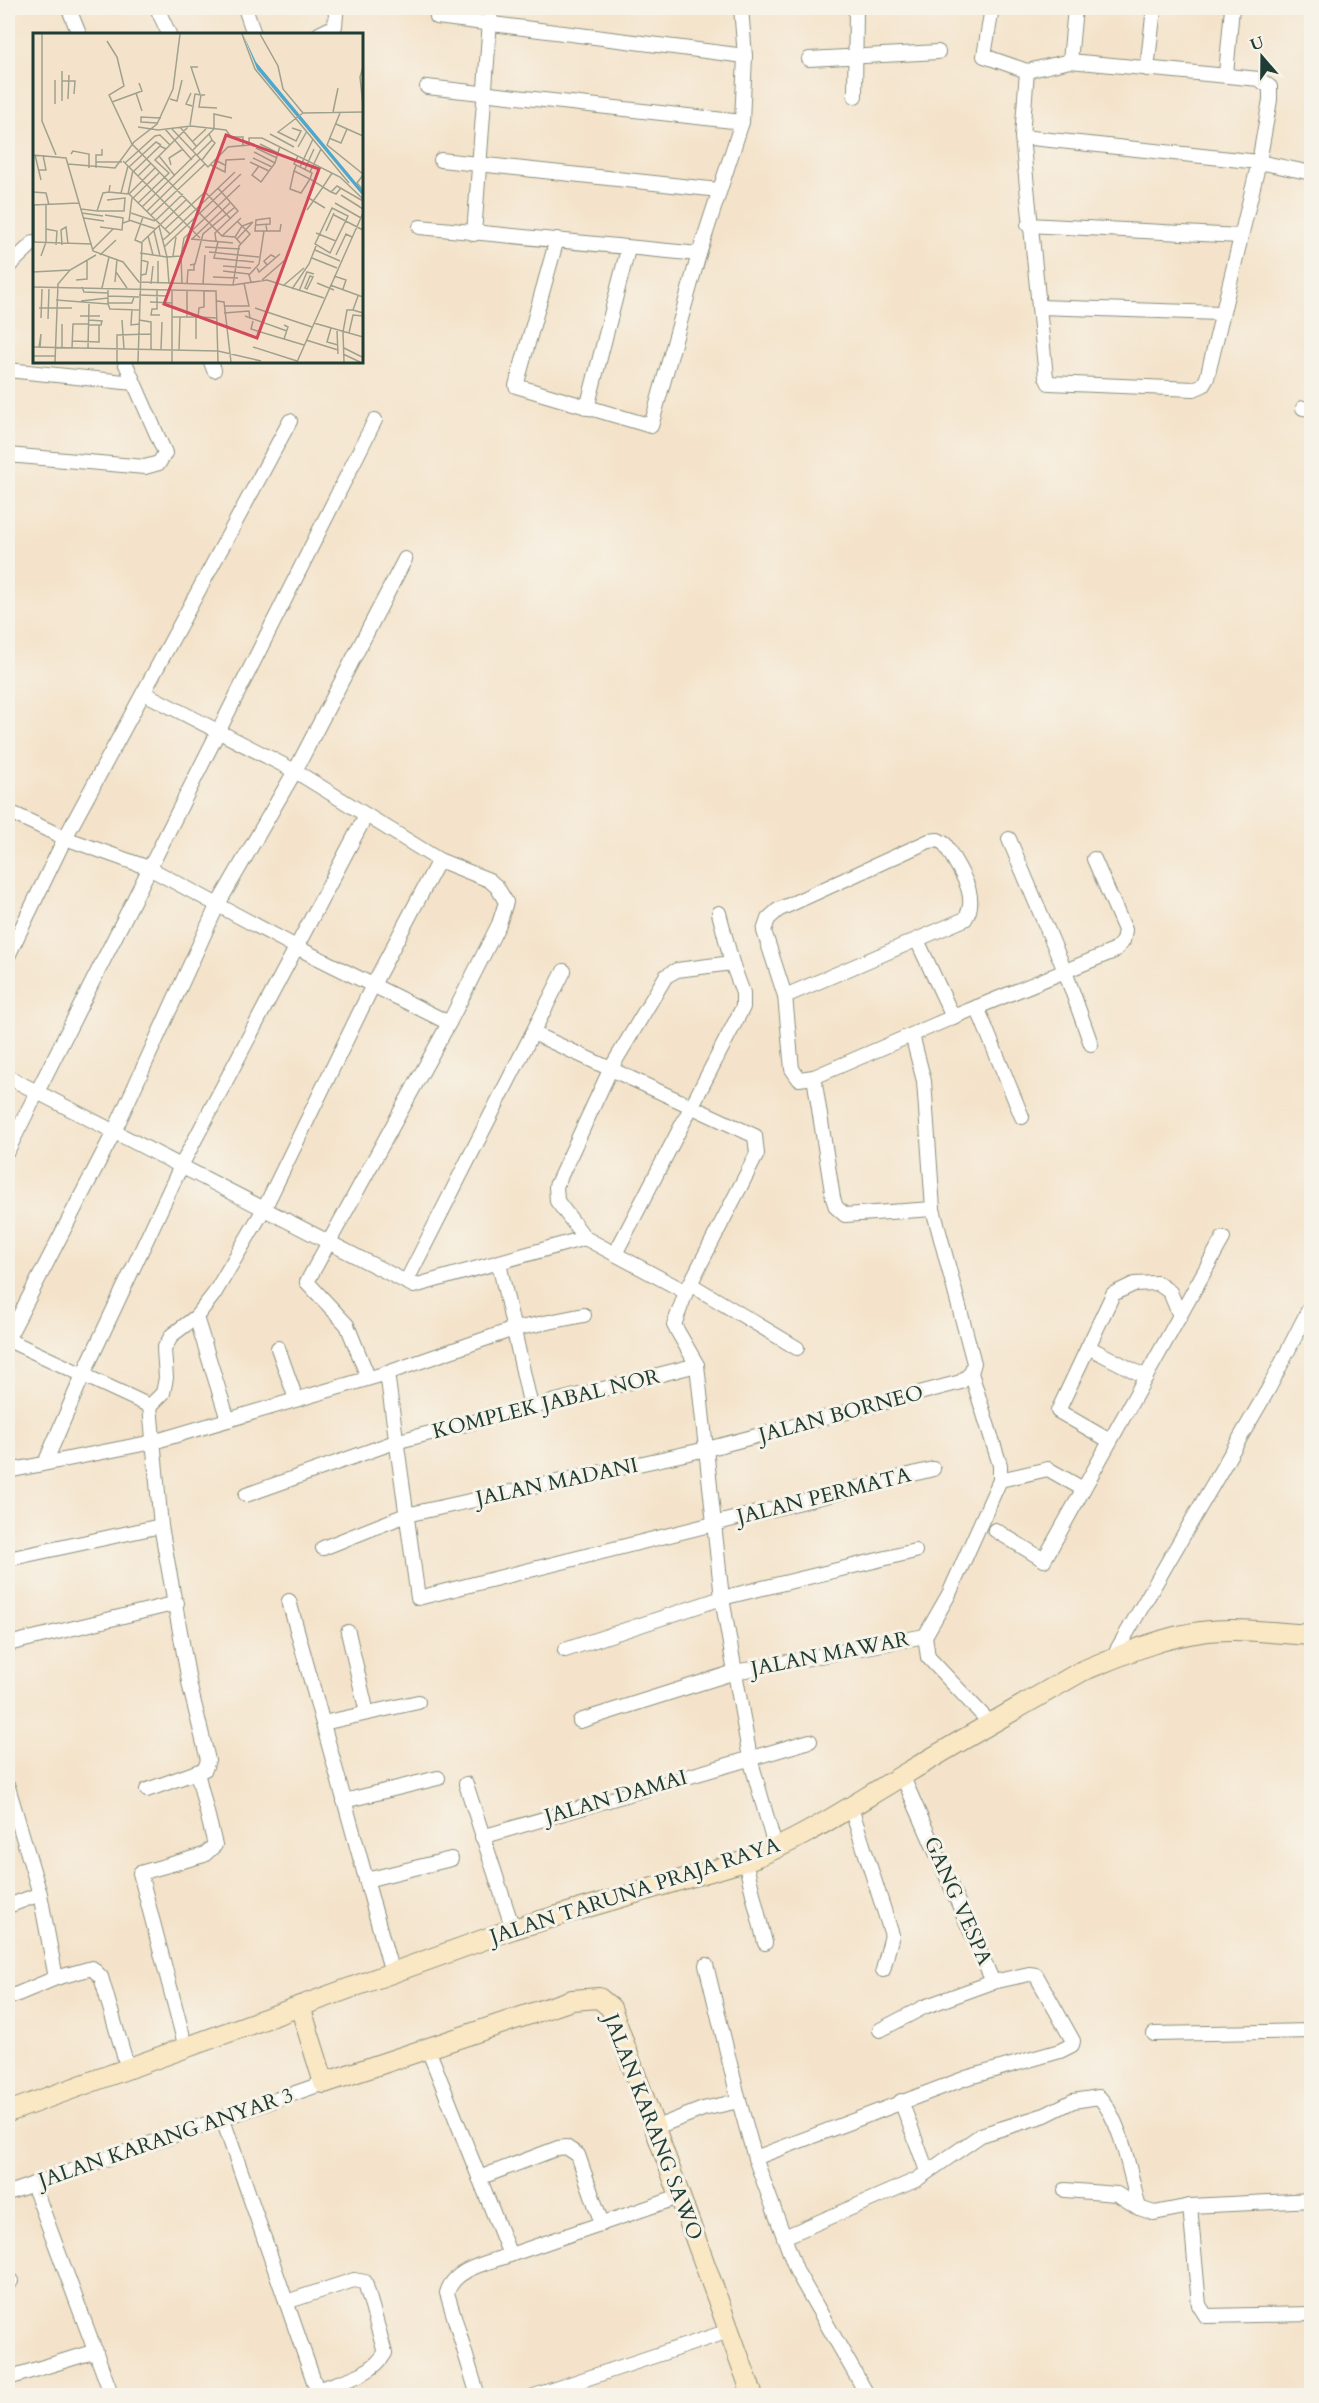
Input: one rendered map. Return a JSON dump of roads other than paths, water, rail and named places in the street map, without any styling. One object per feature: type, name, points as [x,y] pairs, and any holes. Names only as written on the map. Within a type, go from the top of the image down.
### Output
[{"type":"street","points":[[70,8],[79,33]]},
{"type":"street","points":[[158,8],[168,33]]},
{"type":"street","points":[[245,8],[254,33]]},
{"type":"street","points":[[321,33],[335,26],[334,8]]},
{"type":"street","points":[[474,234],[491,8]]},
{"type":"street","points":[[557,239],[516,386],[651,426],[699,254],[742,122],[745,56],[741,8]]},
{"type":"street","points":[[855,96],[856,8]]},
{"type":"street","points":[[990,8],[984,56],[1028,71],[1070,62],[1226,74],[1259,79],[1270,87],[1270,100],[1259,162],[1220,313],[1207,378],[1203,385],[1194,389],[1049,383],[1046,377],[1028,225],[1022,137],[1028,71]]},
{"type":"street","points":[[1070,62],[1075,8]]},
{"type":"street","points":[[1147,69],[1154,8]]},
{"type":"street","points":[[1226,74],[1232,8]]},
{"type":"street","points":[[437,17],[745,56]]},
{"type":"street","points":[[809,59],[938,52]]},
{"type":"street","points":[[426,87],[742,122]]},
{"type":"street","points":[[1022,137],[1259,162],[1311,173]]},
{"type":"street","points":[[441,160],[719,189]]},
{"type":"street","points":[[1028,225],[1240,236]]},
{"type":"street","points":[[420,227],[474,234],[557,239],[628,249],[699,254]]},
{"type":"street","points":[[8,267],[33,243]]},
{"type":"street","points":[[587,408],[628,249]]},
{"type":"street","points":[[1039,307],[1220,313]]},
{"type":"street","points":[[8,454],[145,467],[159,463],[165,453],[125,363]]},
{"type":"street","points":[[8,370],[134,383]]},
{"type":"street","points":[[8,1150],[375,420]]},
{"type":"street","points":[[8,956],[65,838],[290,421]]},
{"type":"street","points":[[150,1406],[8,1339],[114,1132],[218,906],[295,771],[405,559]]},
{"type":"street","points":[[144,693],[295,771],[439,860],[489,880],[497,887],[506,902],[499,924],[449,1023],[307,1282],[347,1325],[368,1377]]},
{"type":"street","points":[[8,815],[16,815],[65,838],[149,868],[298,948],[449,1023]]},
{"type":"street","points":[[45,1463],[83,1375],[181,1166],[366,816]]},
{"type":"street","points":[[1009,839],[1065,972],[1091,1044]]},
{"type":"street","points":[[785,996],[965,919],[971,910],[972,896],[945,844],[938,840],[929,841],[778,910],[768,919],[764,931],[785,996],[792,1069],[799,1079],[814,1077],[952,1017],[1114,951],[1123,941],[1125,930],[1094,859]]},
{"type":"street","points":[[150,1406],[164,1393],[166,1378],[164,1349],[172,1335],[196,1317],[214,1294],[264,1209],[373,985],[439,860]]},
{"type":"street","points":[[615,1254],[690,1105],[743,1007],[743,993],[732,963],[719,913]]},
{"type":"street","points":[[916,940],[952,1017]]},
{"type":"street","points":[[732,963],[677,970],[666,976],[611,1068],[556,1186],[557,1201],[585,1238],[688,1288],[797,1348]]},
{"type":"street","points":[[406,1282],[564,971]]},
{"type":"street","points":[[977,1007],[1022,1117]]},
{"type":"street","points":[[533,1033],[755,1136],[756,1154],[688,1288],[674,1325],[697,1365],[722,1598],[750,1758],[776,1850]]},
{"type":"street","points":[[912,1035],[924,1081],[933,1209],[974,1363],[971,1373],[1000,1465],[1000,1480],[949,1594],[925,1636],[928,1657],[991,1724]]},
{"type":"street","points":[[8,1077],[414,1286],[585,1238]]},
{"type":"street","points":[[814,1077],[836,1207],[845,1215],[933,1209]]},
{"type":"street","points":[[995,1530],[1044,1560],[1223,1238]]},
{"type":"street","points":[[499,1263],[531,1407]]},
{"type":"street","points":[[1110,1441],[1058,1411],[1113,1294],[1134,1284],[1157,1283],[1170,1292],[1180,1316]]},
{"type":"street","points":[[1111,1660],[1269,1388],[1311,1303]]},
{"type":"street","points":[[8,1471],[153,1442],[387,1372],[514,1329],[584,1315]]},
{"type":"street","points":[[196,1317],[228,1420]]},
{"type":"street","points":[[1088,1347],[1146,1377]]},
{"type":"street","points":[[278,1348],[296,1399]]},
{"type":"street","name":"KOMPLEK JABAL NOR","points":[[246,1495],[395,1442],[697,1365]]},
{"type":"street","points":[[387,1372],[406,1515]]},
{"type":"street","name":"JALAN BORNEO","points":[[707,1449],[961,1382],[971,1373]]},
{"type":"street","points":[[147,1790],[205,1769],[208,1760],[190,1687],[177,1602],[161,1526],[150,1406]]},
{"type":"street","name":"JALAN MADANI","points":[[323,1548],[406,1515],[707,1449]]},
{"type":"street","name":"JALAN PERMATA","points":[[406,1515],[418,1598],[933,1469]]},
{"type":"street","points":[[1000,1480],[1048,1469],[1083,1489]]},
{"type":"street","points":[[8,1559],[161,1526]]},
{"type":"street","points":[[565,1650],[722,1598],[915,1551]]},
{"type":"street","points":[[289,1601],[392,1973]]},
{"type":"street","points":[[8,1644],[177,1602]]},
{"type":"street","name":"JALAN TARUNA PRAJA RAYA","points":[[8,2112],[513,1929],[776,1850],[851,1809],[902,1775],[1082,1671],[1111,1660],[1183,1635],[1202,1631],[1311,1635]]},
{"type":"street","points":[[348,1632],[367,1713]]},
{"type":"street","name":"JALAN MAWAR","points":[[580,1721],[735,1672],[925,1636]]},
{"type":"street","points":[[323,1723],[418,1702]]},
{"type":"street","name":"JALAN DAMAI","points":[[482,1837],[810,1741]]},
{"type":"street","points":[[186,2048],[140,1873],[204,1855],[215,1845],[197,1772]]},
{"type":"street","name":"GANG VESPA","points":[[901,2101],[1072,2045],[1073,2040],[1036,1975],[1029,1974],[993,1982],[902,1775]]},
{"type":"street","points":[[344,1801],[438,1778]]},
{"type":"street","points":[[466,1784],[513,1929]]},
{"type":"street","points":[[8,1787],[12,1814],[40,1894],[56,1978]]},
{"type":"street","points":[[851,1809],[892,1935],[883,1970]]},
{"type":"street","points":[[366,1880],[451,1859]]},
{"type":"street","points":[[745,1861],[765,1943]]},
{"type":"street","points":[[8,1906],[40,1894]]},
{"type":"street","points":[[706,1965],[755,2158],[797,2272],[868,2396]]},
{"type":"street","points":[[8,1998],[56,1978],[92,1968],[101,1977],[128,2069]]},
{"type":"street","points":[[880,2030],[924,2007],[993,1982]]},
{"type":"street","name":"JALAN KARANG SAWO","points":[[324,2083],[572,2000],[599,1998],[611,2008],[617,2021],[753,2396]]},
{"type":"street","points":[[300,2006],[324,2083]]},
{"type":"street","points":[[1154,2034],[1311,2031]]},
{"type":"street","points":[[428,2049],[510,2256]]},
{"type":"street","name":"JALAN KARANG ANYAR 3","points":[[8,2193],[324,2083]]},
{"type":"street","points":[[784,2237],[916,2180],[981,2136],[1045,2115],[1073,2101],[1099,2097],[1108,2107],[1116,2127],[1139,2208]]},
{"type":"street","points":[[654,2128],[703,2109],[739,2101]]},
{"type":"street","points":[[755,2158],[901,2101],[927,2171]]},
{"type":"street","points":[[222,2117],[286,2302],[318,2393],[370,2370],[378,2364],[385,2353],[365,2282],[354,2280],[286,2302]]},
{"type":"street","points":[[479,2178],[558,2148],[572,2150],[578,2155],[602,2224]]},
{"type":"street","points":[[33,2184],[112,2396]]},
{"type":"street","points":[[1065,2190],[1117,2194],[1139,2208],[1154,2213],[1190,2206],[1311,2200]]},
{"type":"street","points":[[477,2396],[447,2292],[450,2281],[461,2273],[679,2197]]},
{"type":"street","points":[[1190,2206],[1199,2305],[1206,2316],[1311,2314]]},
{"type":"street","points":[[534,2396],[729,2331]]},
{"type":"street","points":[[8,2378],[96,2350]]}]
